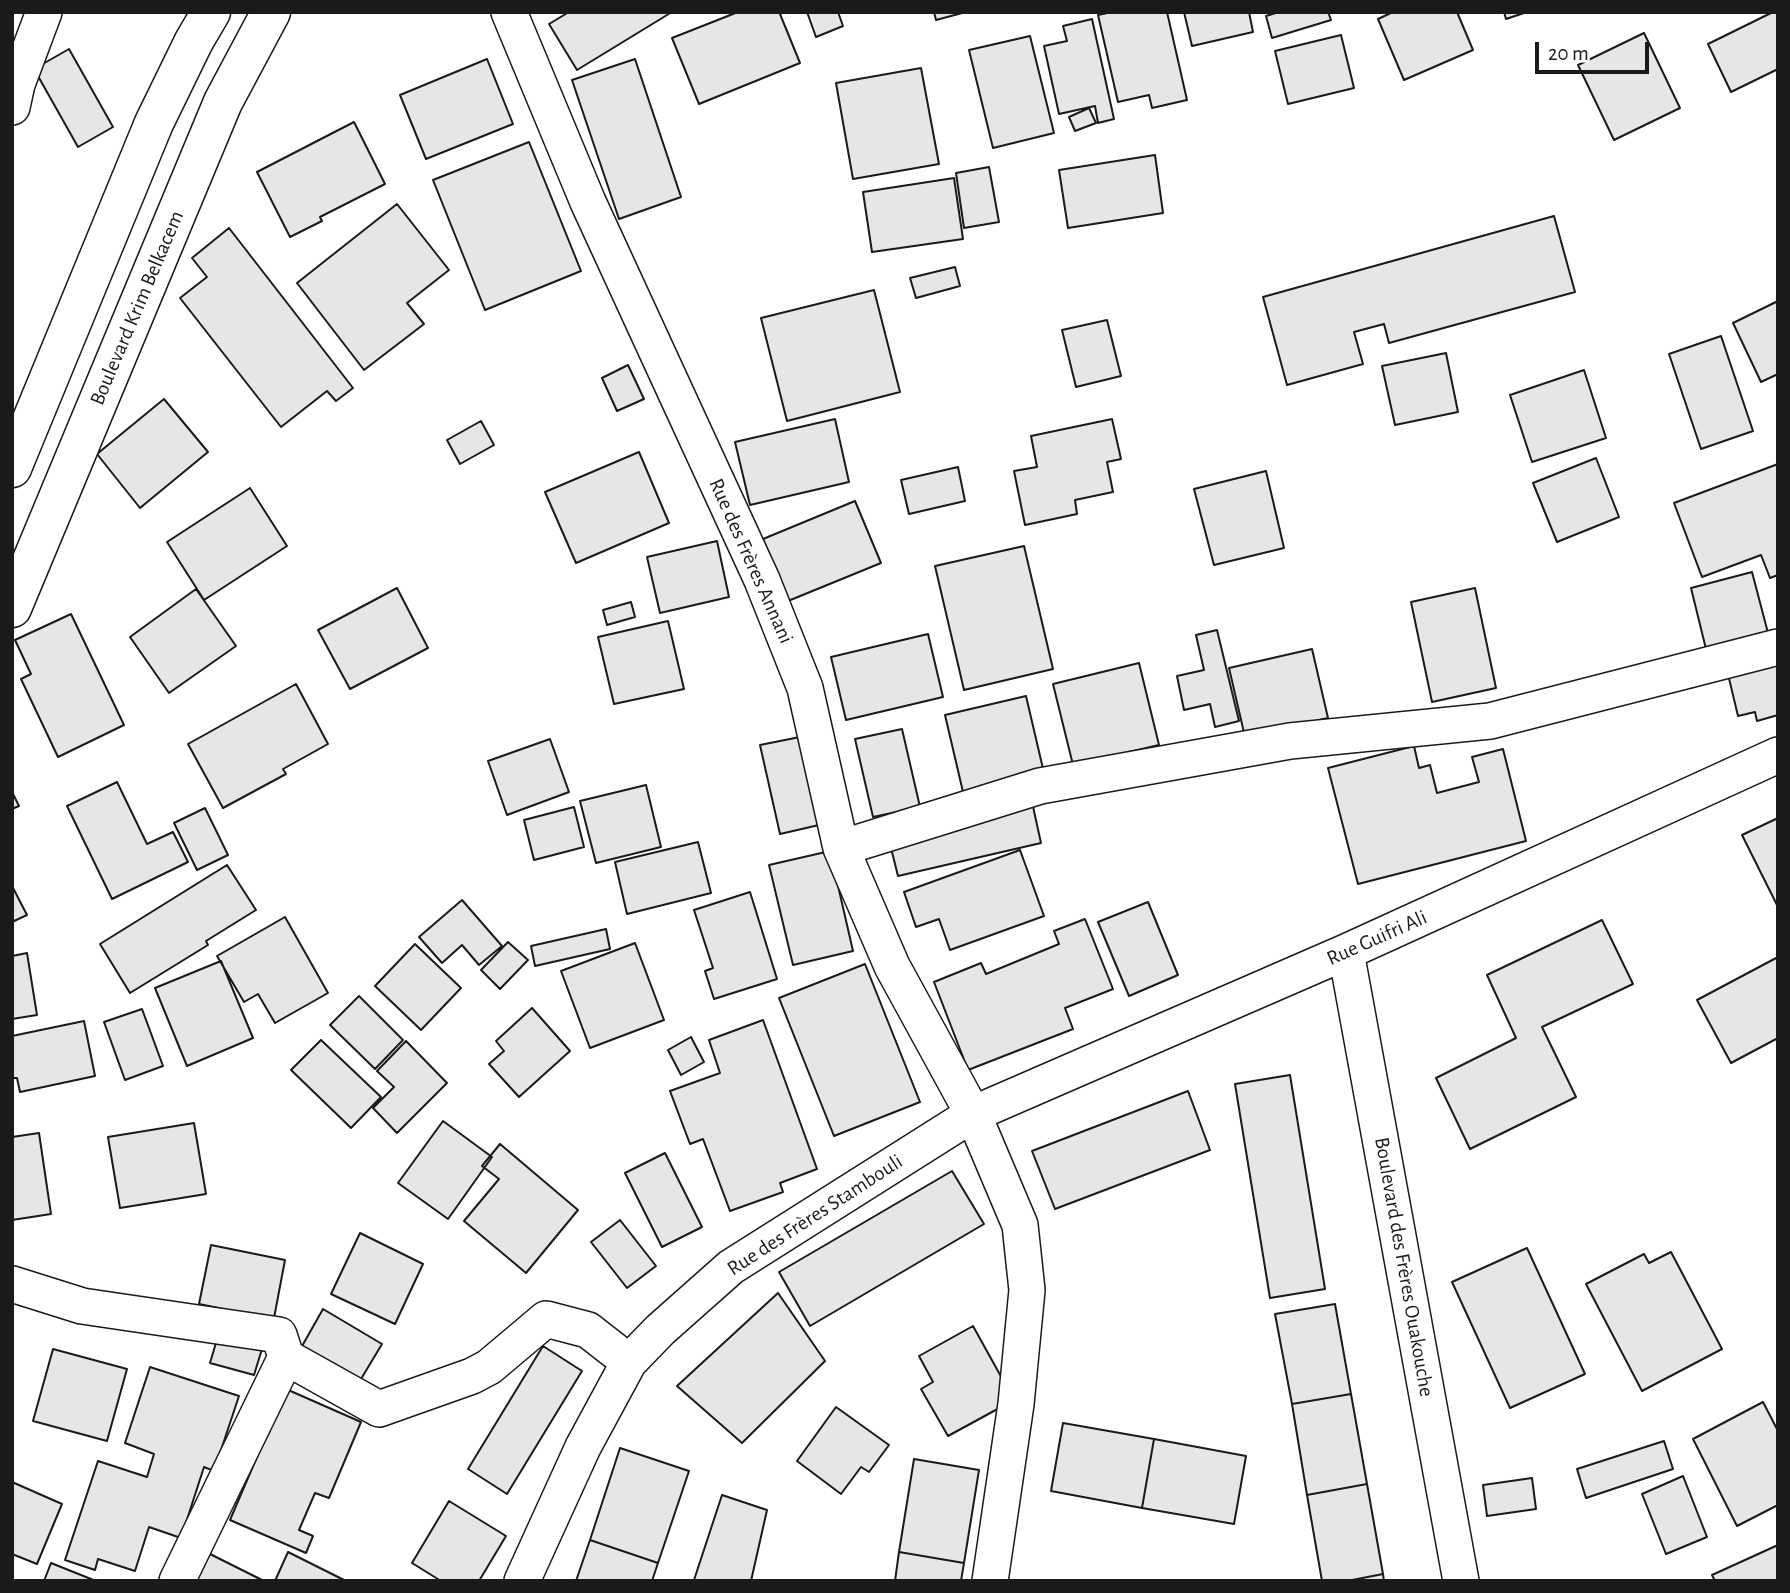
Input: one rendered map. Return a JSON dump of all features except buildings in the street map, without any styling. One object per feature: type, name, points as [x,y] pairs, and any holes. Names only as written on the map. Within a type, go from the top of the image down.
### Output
[{"type":"main road","points":[[12,468],[154,122],[211,12]]},
{"type":"main road","name":"Boulevard Krim Belkacem","points":[[12,608],[223,102],[271,12]]},
{"type":"street","points":[[12,107],[17,84],[44,12]]},
{"type":"street","name":"Rue des Frères Annani","points":[[509,12],[588,202],[762,580],[804,688],[841,848],[892,966],[973,1114],[1020,1225],[1027,1290],[1016,1404],[990,1581]]},
{"type":"street","points":[[841,848],[1040,786],[1290,741],[1490,721],[1778,647]]},
{"type":"street","name":"Rue Guifri Ali","points":[[973,1114],[1346,952],[1778,755]]},
{"type":"street","name":"Boulevard des Frères Ouakouche","points":[[1346,952],[1461,1581]]},
{"type":"street","name":"Rue des Frères Stambouli","points":[[522,1581],[583,1447],[629,1362],[660,1330],[732,1267],[973,1114]]},
{"type":"street","points":[[12,1284],[82,1306],[279,1335],[286,1357],[379,1409],[481,1371],[546,1319],[588,1330],[629,1362]]},
{"type":"street","points":[[177,1581],[286,1357]]}]
